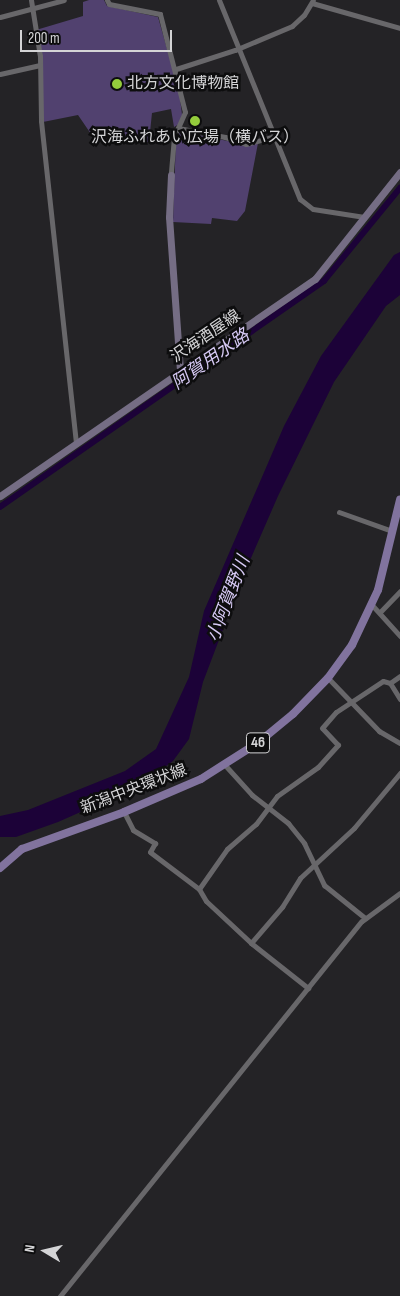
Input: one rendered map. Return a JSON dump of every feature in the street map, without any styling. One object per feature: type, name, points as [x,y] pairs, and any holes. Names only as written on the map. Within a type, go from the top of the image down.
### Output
[{"type":"main road","name":"沢海酒屋線","points":[[0,496],[315,279],[400,172]]},
{"type":"main road","points":[[171,175],[169,217],[180,372]]},
{"type":"main road","name":"新潟中央環状線","points":[[0,868],[22,848],[177,791],[260,742],[328,678],[352,645],[372,605],[399,510],[400,500]]},
{"type":"street","points":[[31,0],[40,65],[41,121],[76,443]]},
{"type":"street","points":[[0,18],[64,0]]},
{"type":"street","points":[[107,0],[109,4],[160,14],[176,69],[185,112],[174,137],[171,175]]},
{"type":"street","points":[[219,0],[304,204],[319,211],[364,217]]},
{"type":"street","points":[[176,69],[239,48],[292,26],[304,15],[312,1],[400,28]]},
{"type":"street","points":[[0,74],[40,65]]},
{"type":"street","points":[[178,128],[225,137],[246,144],[276,136]]},
{"type":"street","points":[[339,512],[392,530]]},
{"type":"street","points":[[381,611],[400,591]]},
{"type":"street","points":[[372,605],[381,611],[400,636]]},
{"type":"street","points":[[390,683],[400,676]]},
{"type":"street","points":[[328,678],[379,731],[400,743]]},
{"type":"street","points":[[199,890],[227,849],[256,824],[277,796],[324,762],[338,745],[322,728],[336,712],[383,681],[390,683],[400,699]]},
{"type":"street","points":[[224,764],[252,795],[269,806],[304,843],[324,885],[365,918]]},
{"type":"street","points":[[251,943],[314,863],[354,828],[400,773]]},
{"type":"street","points":[[124,812],[133,830],[155,843],[150,852],[199,890],[206,901],[251,943],[308,988]]},
{"type":"street","points":[[60,1296],[365,918],[400,893]]},
{"type":"shaded area","points":[[104,0],[107,6],[158,17],[179,91],[183,122],[174,127],[171,109],[152,113],[149,142],[91,134],[78,115],[43,122],[36,30],[83,16],[83,2]]},
{"type":"shaded area","points":[[181,131],[246,145],[258,143],[245,211],[237,221],[212,218],[211,224],[173,222],[176,138]]},
{"type":"water","name":"小阿賀野川","points":[[400,252],[400,295],[386,306],[334,382],[278,496],[244,574],[203,682],[189,739],[173,761],[137,787],[58,822],[16,837],[0,837],[0,816],[28,810],[125,771],[156,749],[189,677],[204,611],[284,426],[321,356],[394,255]]},
{"type":"waterway","name":"阿賀用水路","points":[[0,507],[324,281],[400,188]]},
{"type":"place","name":"北方文化博物館","points":[[117,84]]},
{"type":"place","name":"沢海ふれあい広場（横バス）","points":[[195,121]]}]
